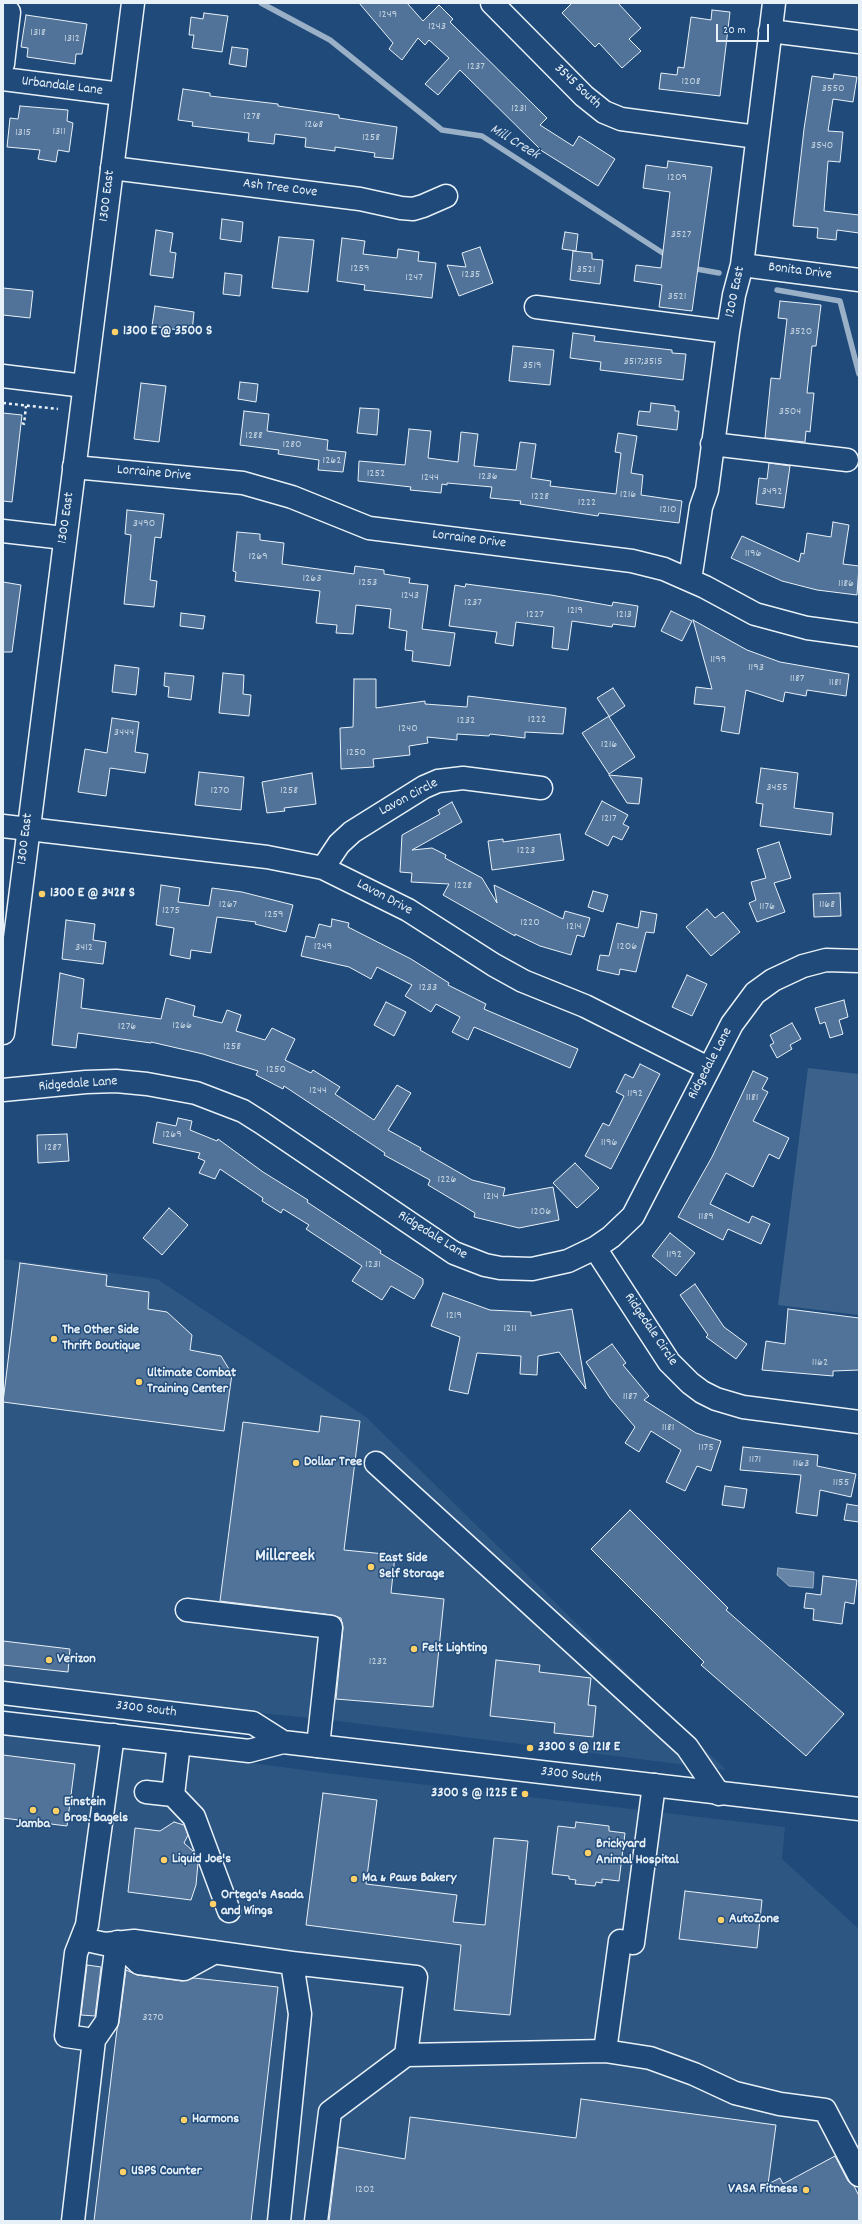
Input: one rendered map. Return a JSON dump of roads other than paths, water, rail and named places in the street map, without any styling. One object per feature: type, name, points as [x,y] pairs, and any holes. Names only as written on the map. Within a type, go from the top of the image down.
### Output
[{"type":"street","name":"1300 East","points":[[3,1033],[27,830],[132,3]]},
{"type":"street","name":"3545 South","points":[[492,3],[584,96],[604,112],[621,119],[757,137]]},
{"type":"street","name":"1200 East","points":[[690,580],[702,507],[707,490],[712,444],[734,295],[742,265],[774,3]]},
{"type":"street","points":[[3,64],[9,12]]},
{"type":"street","points":[[770,31],[859,42]]},
{"type":"street","name":"Urbandale Lane","points":[[3,80],[121,94]]},
{"type":"street","name":"Ash Tree Cove","points":[[112,168],[360,199],[401,208],[418,207],[446,196]]},
{"type":"street","name":"Bonita Drive","points":[[742,265],[859,280]]},
{"type":"street","points":[[536,307],[728,332]]},
{"type":"street","points":[[3,376],[84,386]]},
{"type":"street","points":[[712,444],[847,460]]},
{"type":"street","name":"Lorraine Drive","points":[[74,467],[243,483],[292,497],[369,528],[632,561],[664,569],[690,580],[763,616],[807,628],[859,635]]},
{"type":"street","points":[[3,531],[64,538]]},
{"type":"street","name":"Lavon Circle","points":[[324,868],[339,844],[352,832],[424,787],[438,781],[463,778],[541,788]]},
{"type":"street","name":"Lavon Drive","points":[[3,826],[266,857],[324,868],[408,910],[482,958],[518,978],[586,1006],[708,1068]]},
{"type":"street","name":"Ridgedale Lane","points":[[3,1090],[86,1082],[116,1081],[146,1084],[196,1093],[243,1111],[262,1122],[454,1253],[469,1260],[500,1268],[532,1268],[568,1261],[595,1248],[611,1237],[633,1216],[708,1068],[743,1007],[756,993],[773,980],[814,962],[842,959],[859,961]]},
{"type":"street","name":"Ridgedale Circle","points":[[595,1248],[669,1362],[690,1383],[702,1392],[716,1399],[743,1408],[859,1422]]},
{"type":"street","points":[[376,1463],[687,1747],[719,1794]]},
{"type":"street","points":[[187,1610],[331,1628],[318,1746]]},
{"type":"street","name":"3300 South","points":[[3,1693],[254,1723],[283,1742]]},
{"type":"street","name":"3300 South","points":[[3,1723],[249,1751],[283,1742],[654,1785],[719,1794],[859,1809]]},
{"type":"street","points":[[94,2040],[66,2036],[76,1953],[87,1924],[113,1735]]},
{"type":"street","points":[[173,1795],[179,1743]]},
{"type":"street","points":[[605,2051],[620,1941],[634,1943],[654,1785]]},
{"type":"street","points":[[146,1792],[173,1795],[194,1817],[229,1911]]},
{"type":"street","points":[[82,1939],[122,1943],[139,1963],[184,1969],[204,1951],[416,1977],[406,2055]]},
{"type":"street","points":[[73,2221],[94,2040],[107,2021],[122,1943]]},
{"type":"street","points":[[279,2221],[300,2014],[292,1963]]},
{"type":"street","points":[[316,2221],[330,2112],[406,2055],[605,2051],[650,2058],[694,2074],[736,2093],[780,2104],[825,2110],[859,2176]]},
{"type":"waterway","name":"Mill Creek","points":[[261,3],[330,40],[442,130],[482,136],[669,257]]},
{"type":"waterway","name":"Mill Creek","points":[[691,268],[719,273]]},
{"type":"waterway","name":"Mill Creek","points":[[777,290],[840,301],[859,374]]},
{"type":"place","name":"1300 E @ 3500 S","points":[[115,332]]},
{"type":"place","name":"1300 E @ 3428 S","points":[[42,894]]},
{"type":"place","name":"The Other Side Thrift Boutique","points":[[54,1339]]},
{"type":"place","name":"Ultimate Combat Training Center","points":[[139,1382]]},
{"type":"place","name":"Dollar Tree","points":[[296,1463]]},
{"type":"place","name":"East Side Self Storage","points":[[371,1567]]},
{"type":"place","name":"Felt Lighting","points":[[414,1649]]},
{"type":"place","name":"Verizon","points":[[49,1660]]},
{"type":"place","name":"3300 S @ 1218 E","points":[[530,1748]]},
{"type":"place","name":"3300 S @ 1225 E","points":[[525,1794]]},
{"type":"place","name":"Jamba","points":[[33,1810]]},
{"type":"place","name":"Einstein Bros. Bagels","points":[[56,1811]]},
{"type":"place","name":"Brickyard Animal Hospital","points":[[588,1853]]},
{"type":"place","name":"Liquid Joe's","points":[[164,1860]]},
{"type":"place","name":"Ma & Paws Bakery","points":[[354,1879]]},
{"type":"place","name":"Ortega's Asada and Wings","points":[[213,1904]]},
{"type":"place","name":"AutoZone","points":[[721,1920]]},
{"type":"place","name":"Harmons","points":[[184,2120]]},
{"type":"place","name":"USPS Counter","points":[[123,2172]]},
{"type":"place","name":"VASA Fitness","points":[[806,2190]]},
{"type":"district","name":"Millcreek","points":[[285,1558]]}]
